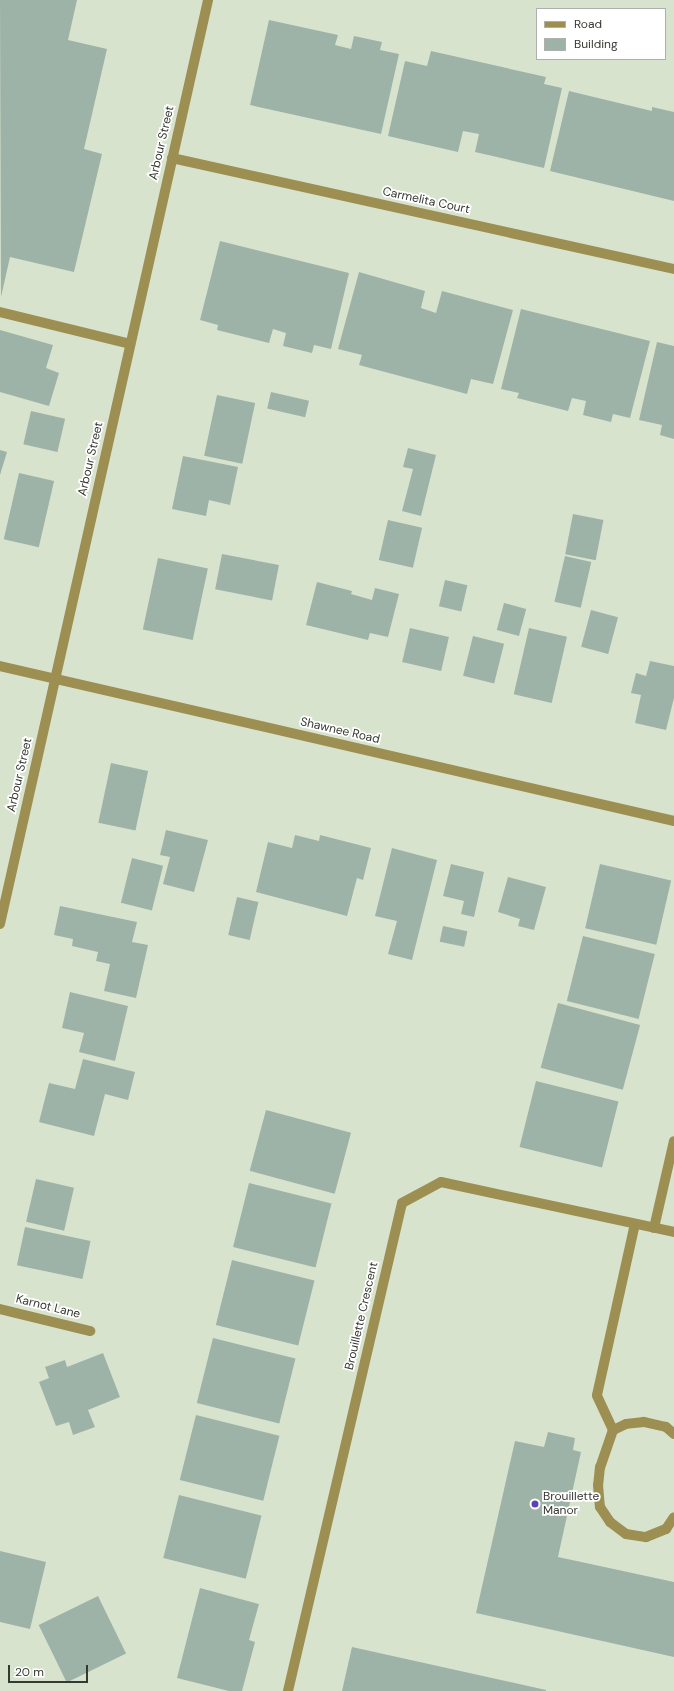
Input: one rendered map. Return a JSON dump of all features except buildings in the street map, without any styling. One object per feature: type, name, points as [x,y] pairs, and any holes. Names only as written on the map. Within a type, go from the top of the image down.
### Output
[{"type":"street","name":"Arbour Street","points":[[0,924],[208,0]]},
{"type":"street","name":"Carmelita Court","points":[[172,158],[674,268]]},
{"type":"street","points":[[0,312],[130,344]]},
{"type":"street","name":"Shawnee Road","points":[[0,666],[674,821]]},
{"type":"street","points":[[654,1228],[674,1142]]},
{"type":"street","name":"Brouillette Crescent","points":[[288,1691],[402,1203],[441,1182],[674,1232]]},
{"type":"street","points":[[635,1224],[597,1395],[613,1430],[600,1467],[598,1485],[600,1506],[610,1522],[626,1534],[646,1537],[666,1529],[674,1517]]},
{"type":"street","name":"Karnot Lane","points":[[0,1309],[90,1331]]},
{"type":"street","points":[[613,1430],[626,1424],[644,1422],[666,1427],[674,1434]]},
{"type":"place","name":"Brouillette Manor","points":[[535,1504]]}]
